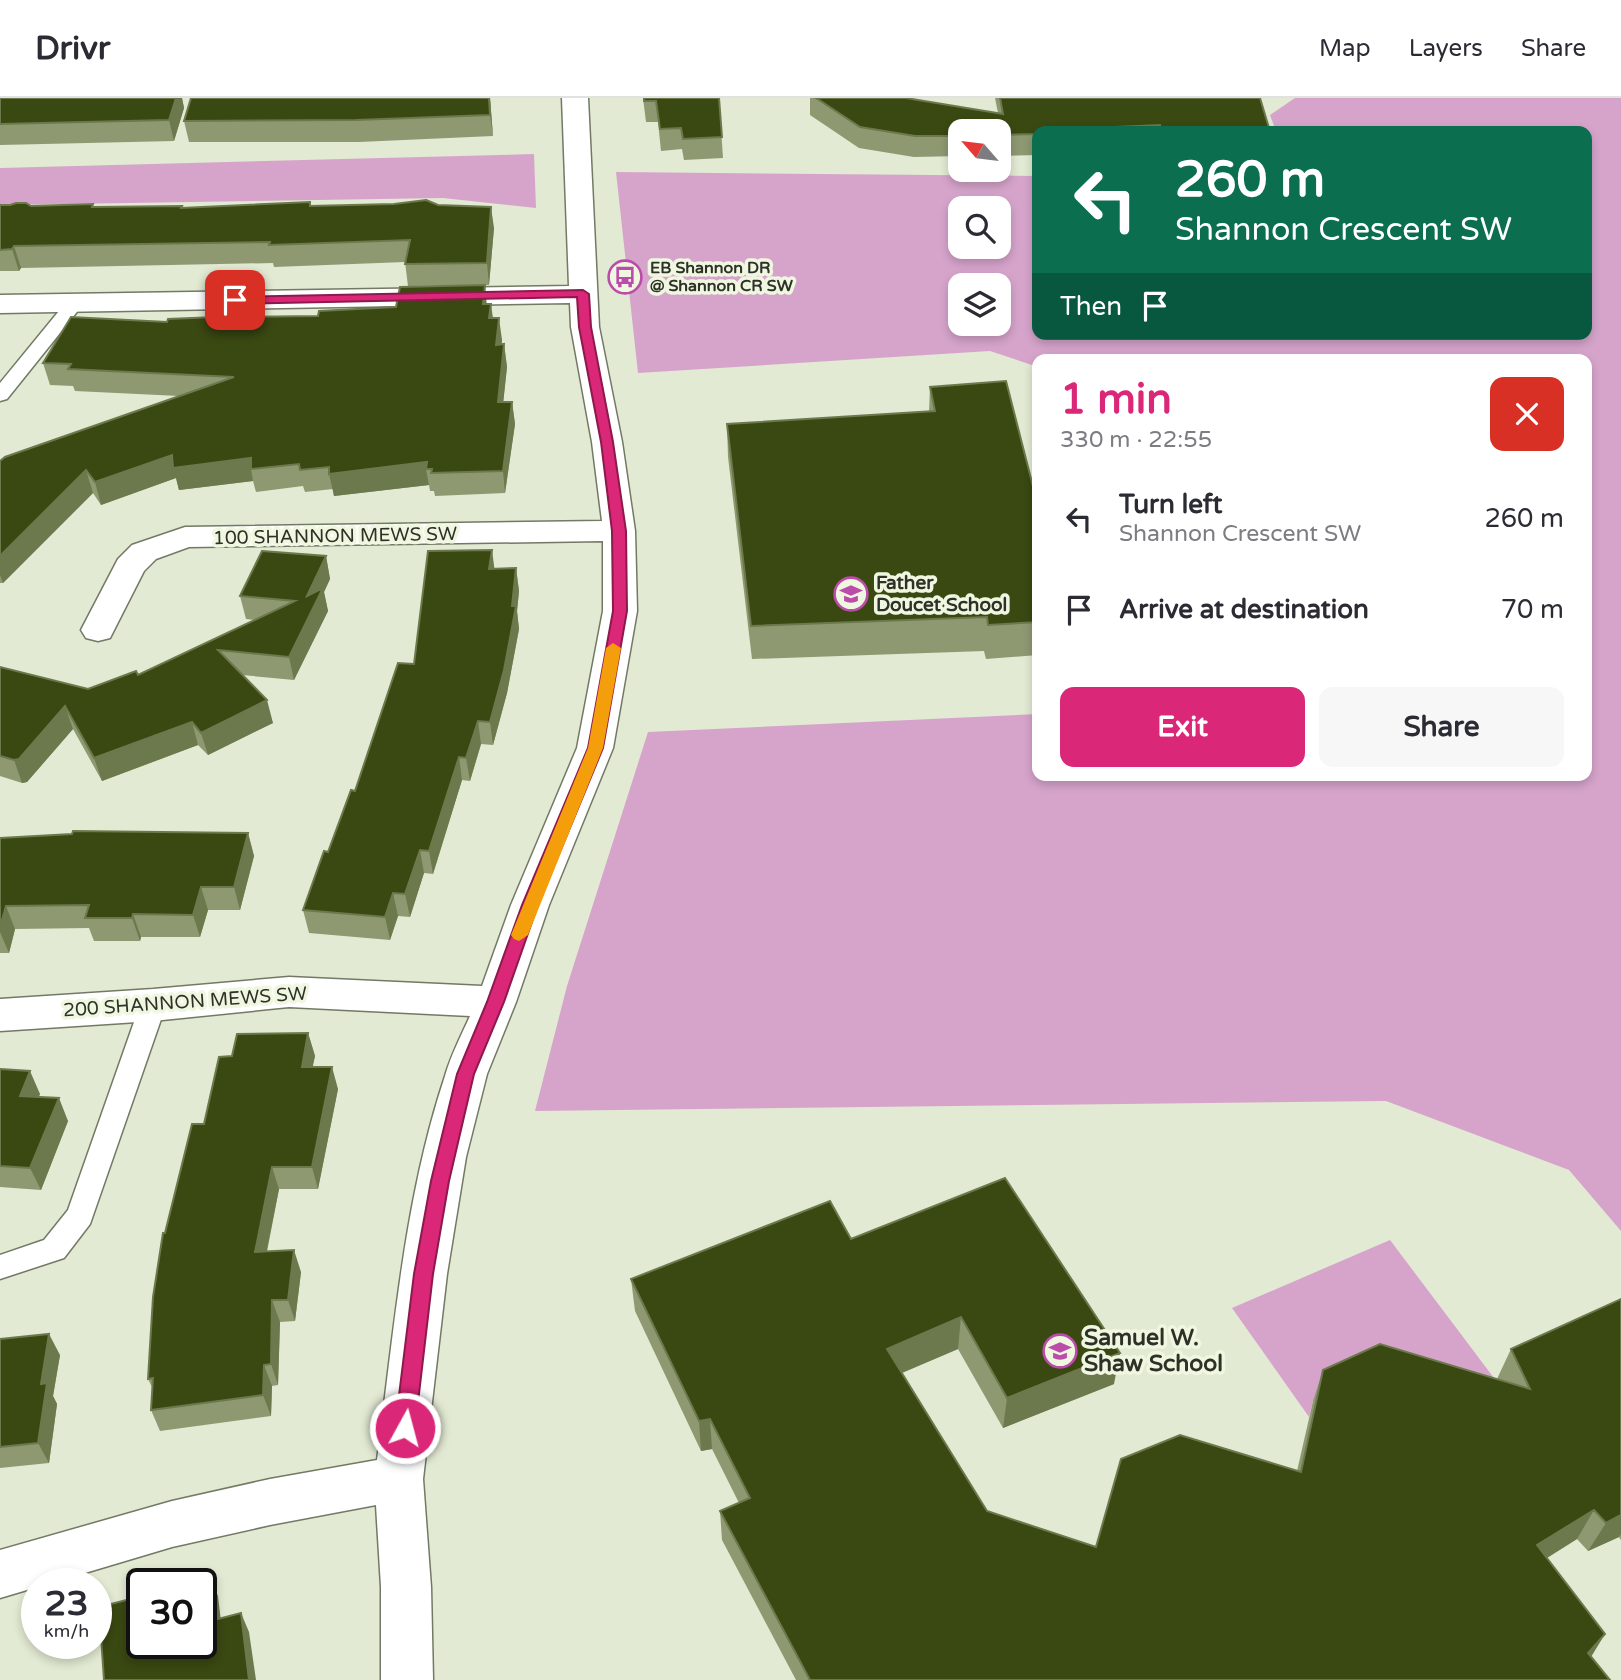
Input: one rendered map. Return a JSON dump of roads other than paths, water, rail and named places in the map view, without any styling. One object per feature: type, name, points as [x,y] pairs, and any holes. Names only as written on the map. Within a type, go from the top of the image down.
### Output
[{"type":"street","points":[[407,1680],[406,1587],[399,1479],[424,1274],[444,1157],[466,1074],[496,1002],[530,905],[595,748],[620,611],[619,531],[607,442],[585,327],[575,98]]},
{"type":"street","points":[[0,304],[583,294]]},
{"type":"street","name":"100 SHANNON MEWS SW","points":[[98,631],[130,566],[144,552],[185,537],[619,531]]},
{"type":"street","name":"200 SHANNON MEWS SW","points":[[0,1015],[153,1005],[289,992],[496,1002]]},
{"type":"street","points":[[0,1574],[172,1524],[271,1502],[399,1479]]},
{"type":"lane","points":[[0,395],[74,304]]},
{"type":"lane","points":[[0,1267],[54,1250],[80,1216],[153,1005]]},
{"type":"place","name":"EB Shannon DR @ Shannon CR SW","points":[[625,277]]},
{"type":"place","name":"Father Doucet School","points":[[851,594]]},
{"type":"place","name":"Samuel W. Shaw School","points":[[1060,1351]]}]
